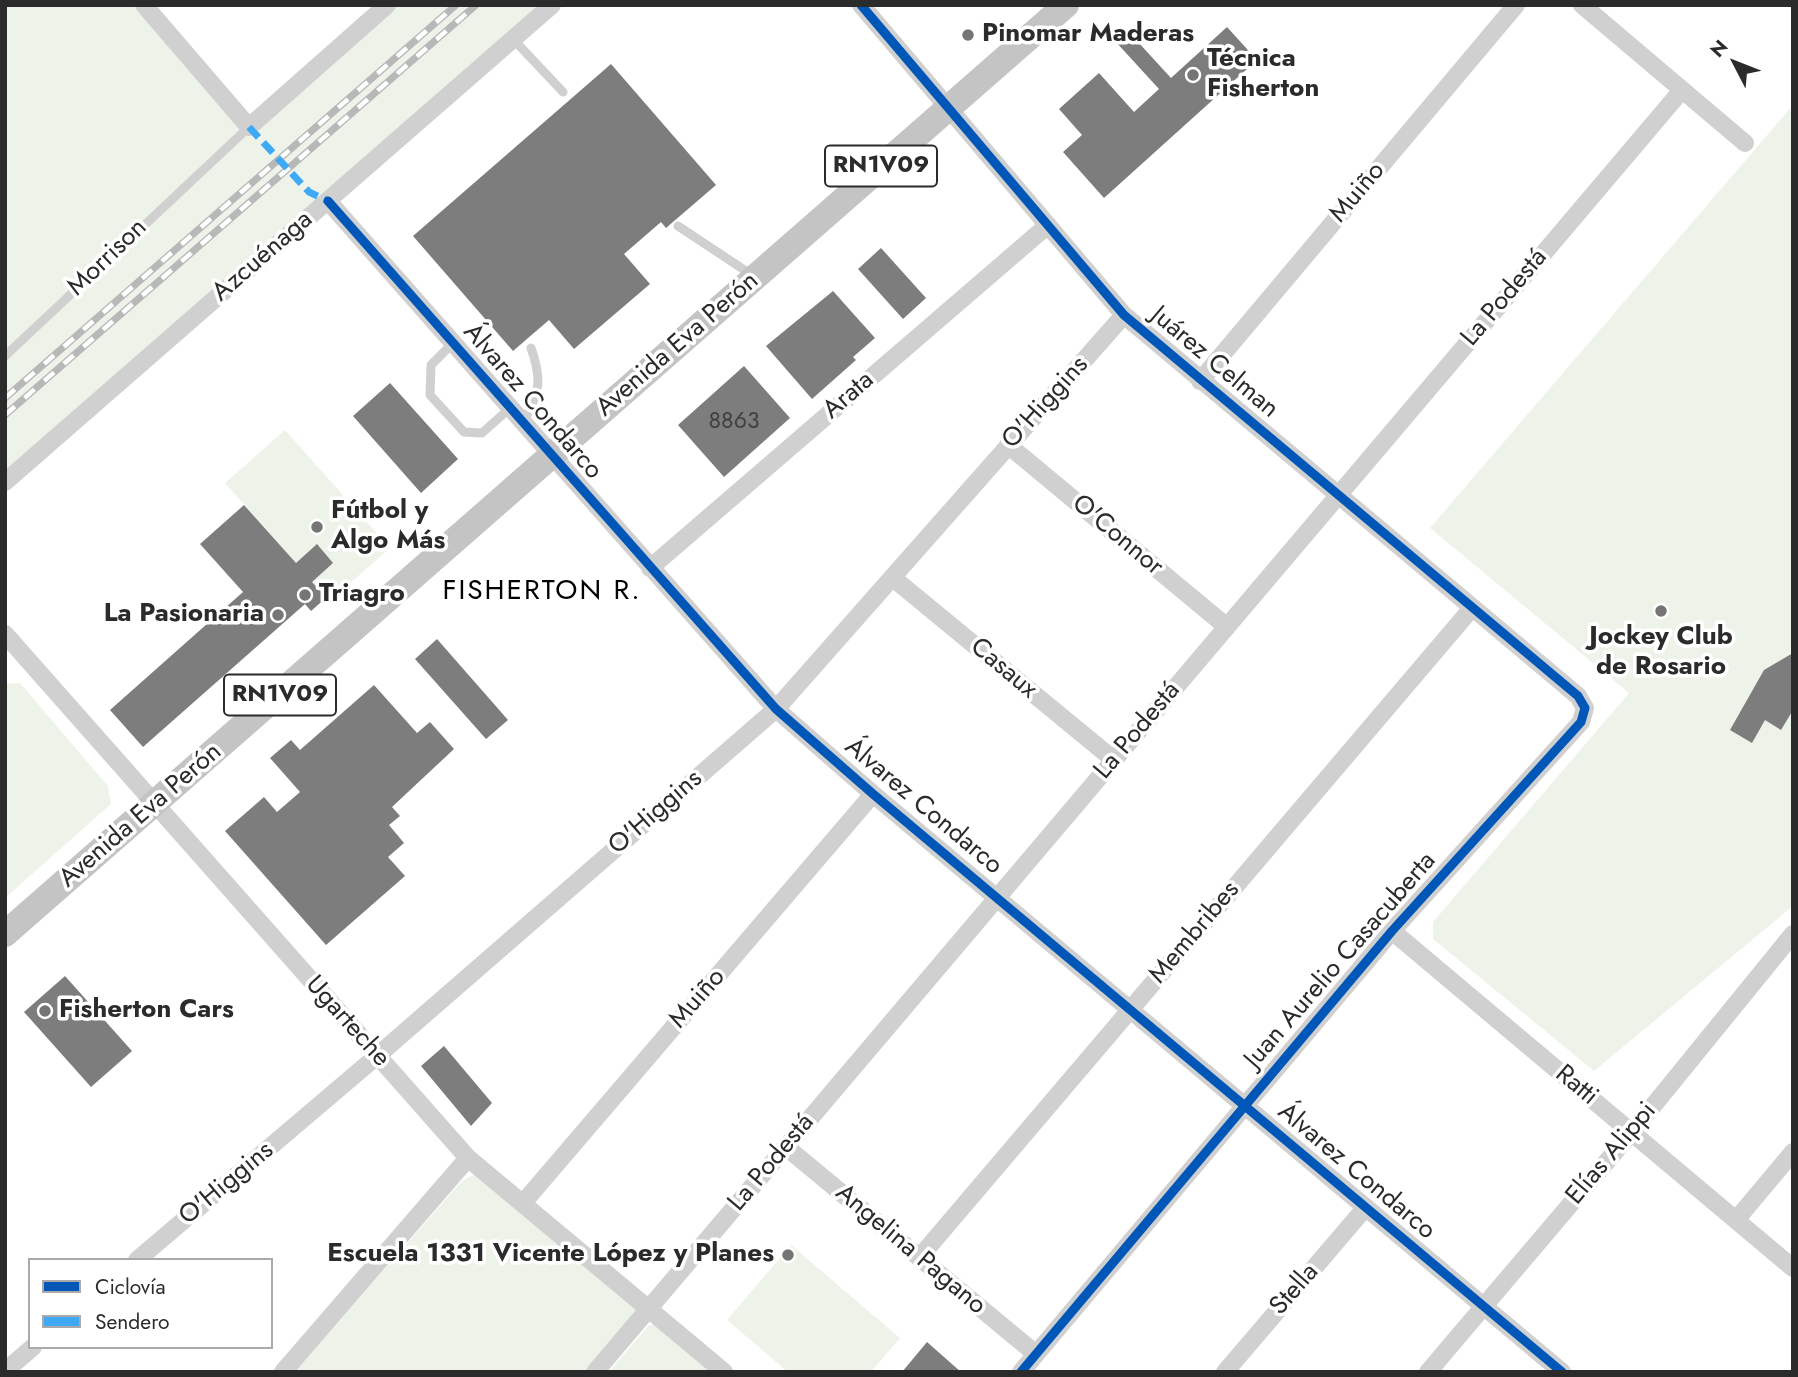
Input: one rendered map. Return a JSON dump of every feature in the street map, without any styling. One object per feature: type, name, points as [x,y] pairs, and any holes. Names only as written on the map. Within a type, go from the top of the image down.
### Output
[{"type":"main road","name":"Avenida Eva Perón","points":[[5,934],[1066,5]]},
{"type":"street","points":[[144,5],[249,127],[387,5]]},
{"type":"street","name":"Azcuénaga","points":[[5,482],[552,5]]},
{"type":"street","name":"Juárez Celman","points":[[861,5],[1124,315],[1578,696],[1585,708]]},
{"type":"street","name":"Muiño","points":[[1200,381],[1516,5]]},
{"type":"street","points":[[1582,5],[1745,143]]},
{"type":"street","name":"La Podestá","points":[[595,1372],[1682,90]]},
{"type":"street","name":"Álvarez Condarco","points":[[328,201],[776,709],[873,794],[1562,1372]]},
{"type":"street","name":"Arata","points":[[650,568],[1048,225]]},
{"type":"street","name":"O'Higgins","points":[[139,1258],[377,1056],[776,709],[1124,315]]},
{"type":"street","name":"O'Connor","points":[[1008,444],[1227,627]]},
{"type":"street","name":"Casaux","points":[[893,578],[1114,760]]},
{"type":"street","name":"Membribes","points":[[919,1258],[1472,608]]},
{"type":"street","name":"Ugarteche","points":[[5,634],[468,1158],[724,1372]]},
{"type":"street","name":"Juan Aurelio Casacuberta","points":[[1021,1372],[1392,931],[1581,722],[1585,708]]},
{"type":"street","name":"Muiño","points":[[523,1203],[873,794]]},
{"type":"street","name":"Ratti","points":[[1392,931],[1793,1268]]},
{"type":"street","name":"Elías Alippi","points":[[1428,1372],[1631,1133],[1793,934]]},
{"type":"street","name":"Angelina Pagano","points":[[786,1147],[1036,1354]]},
{"type":"street","points":[[1736,1220],[1793,1152]]},
{"type":"street","points":[[283,1372],[468,1158]]},
{"type":"street","name":"Stella","points":[[1225,1372],[1366,1207]]},
{"type":"street","points":[[5,1371],[31,1349]]},
{"type":"lane","points":[[513,39],[563,92]]},
{"type":"lane","name":"Morrison","points":[[5,356],[211,159],[249,127]]},
{"type":"lane","points":[[678,226],[755,277]]},
{"type":"lane","points":[[453,343],[431,365],[430,395],[464,432],[482,433],[510,408]]},
{"type":"lane","points":[[523,423],[539,392],[538,369],[531,348]]},
{"type":"shaded area","points":[[5,5],[144,5],[249,126],[387,5],[552,5],[5,482]]},
{"type":"shaded area","name":"Jockey Club de Rosario","points":[[1793,105],[1793,906],[1594,1071],[1433,939],[1433,922],[1629,693],[1430,528]]},
{"type":"shaded area","name":"Fútbol y Algo Más","points":[[285,430],[390,548],[330,601],[225,483]]},
{"type":"shaded area","points":[[20,683],[108,786],[111,804],[5,898],[5,684]]},
{"type":"shaded area","points":[[477,1173],[638,1312],[589,1372],[294,1372],[462,1181]]},
{"type":"shaded area","points":[[791,1245],[900,1338],[871,1372],[788,1372],[727,1320]]},
{"type":"shaded area","points":[[649,1325],[659,1325],[714,1372],[609,1372]]},
{"type":"building","points":[[1227,27],[1257,60],[1104,198],[1063,152],[1082,135],[1059,109],[1099,73],[1134,112],[1159,89],[1115,41],[1127,30],[1171,78]]},
{"type":"building","points":[[611,64],[716,185],[666,228],[661,222],[624,254],[650,284],[574,349],[549,320],[513,351],[413,236]]},
{"type":"building","points":[[881,248],[926,298],[903,319],[858,269]]},
{"type":"building","points":[[833,291],[875,338],[853,357],[856,360],[812,399],[766,346]]},
{"type":"building","points":[[744,366],[790,418],[724,477],[678,425]]},
{"type":"building","points":[[390,383],[458,459],[421,493],[353,416]]},
{"type":"building","points":[[244,505],[296,563],[317,544],[333,563],[312,582],[327,597],[311,611],[305,604],[143,747],[110,710],[243,592],[200,544]]},
{"type":"building","points":[[437,639],[508,720],[486,739],[415,659]]},
{"type":"building","points":[[1793,653],[1793,710],[1781,730],[1765,720],[1752,743],[1730,730],[1764,670]]},
{"type":"building","points":[[374,685],[417,733],[430,722],[454,749],[392,807],[400,816],[389,825],[404,843],[388,857],[405,876],[326,945],[225,831],[264,797],[277,812],[300,792],[270,758],[291,740],[300,750]]},
{"type":"building","points":[[65,976],[132,1051],[91,1087],[24,1012]]},
{"type":"building","points":[[444,1046],[492,1103],[471,1126],[421,1066]]},
{"type":"building","points":[[927,1342],[961,1372],[902,1372]]},
{"type":"railway","points":[[5,398],[456,5]]},
{"type":"railway","points":[[5,415],[476,5]]},
{"type":"marked path","points":[[249,127],[309,192],[328,201]]},
{"type":"cycle path","points":[[861,5],[1124,315],[1578,696],[1585,708],[1581,722],[1392,931],[1021,1372]]},
{"type":"cycle path","points":[[328,201],[776,709],[873,794],[1562,1372]]},
{"type":"place","name":"Pinomar Maderas","points":[[968,35]]},
{"type":"place","name":"Técnica Fisherton","points":[[1193,75]]},
{"type":"place","name":"Fútbol y Algo Más","points":[[317,527]]},
{"type":"place","name":"Triagro","points":[[305,595]]},
{"type":"place","name":"Jockey Club de Rosario","points":[[1661,611]]},
{"type":"place","name":"La Pasionaria","points":[[278,615]]},
{"type":"place","name":"Fisherton Cars","points":[[45,1011]]},
{"type":"place","name":"Escuela 1331 Vicente López y Planes","points":[[788,1255]]},
{"type":"district","name":"FISHERTON R.","points":[[542,592]]}]
